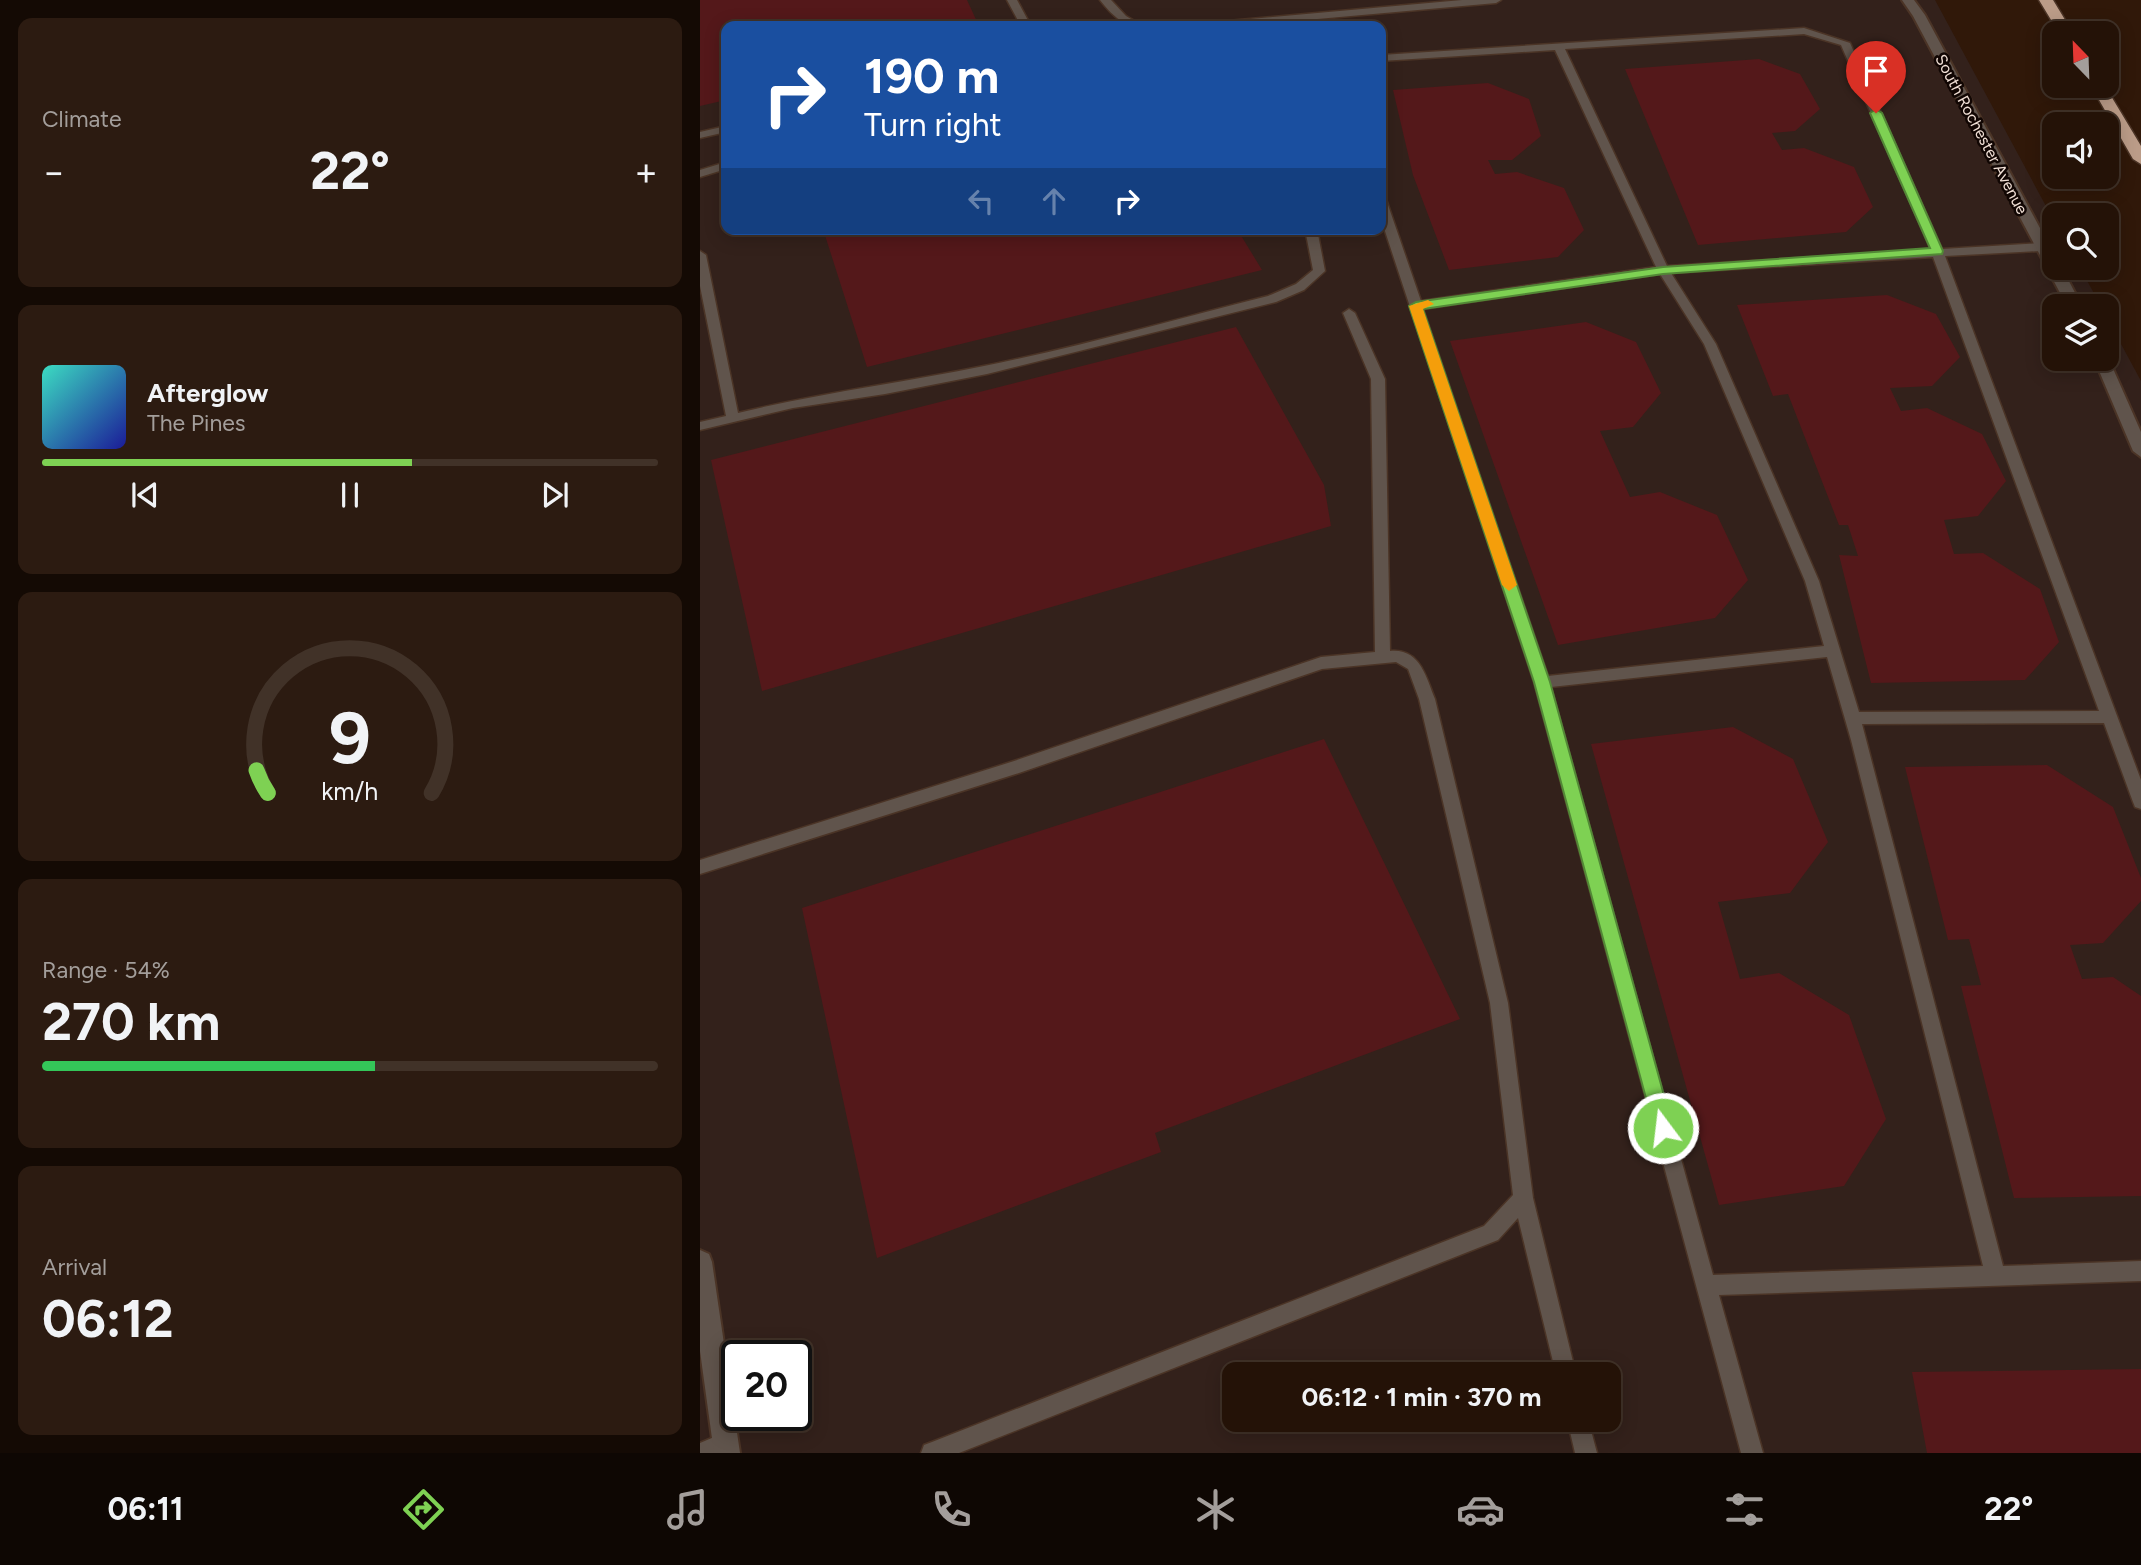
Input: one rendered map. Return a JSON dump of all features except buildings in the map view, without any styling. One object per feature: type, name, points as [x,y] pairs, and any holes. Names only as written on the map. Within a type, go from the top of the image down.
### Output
[{"type":"highway","points":[[2046,0],[2059,21]]},
{"type":"highway","points":[[2105,98],[2141,159]]},
{"type":"street","name":"South Rochester Avenue","points":[[1908,0],[1919,15],[2067,294]]},
{"type":"street","points":[[2107,371],[2141,451]]},
{"type":"street","points":[[700,1262],[726,1448]]},
{"type":"lane","points":[[1012,0],[1023,21]]},
{"type":"lane","points":[[1105,0],[1128,21]]},
{"type":"lane","points":[[1262,21],[1496,0]]},
{"type":"lane","points":[[1386,58],[1804,32],[1845,43],[1937,251],[2141,802]]},
{"type":"lane","points":[[1559,47],[1663,270],[1710,344],[1812,581],[1853,718],[1995,1275]]},
{"type":"lane","points":[[700,135],[721,130]]},
{"type":"lane","points":[[700,174],[721,167]]},
{"type":"lane","points":[[1386,217],[1542,682],[1752,1453]]},
{"type":"lane","points":[[700,426],[793,404],[885,390],[986,370],[1272,299],[1300,287],[1319,271],[1312,235]]},
{"type":"lane","points":[[1416,306],[1663,270],[1937,251],[2041,247]]},
{"type":"lane","points":[[700,255],[733,418]]},
{"type":"lane","points":[[1349,313],[1378,379],[1382,656]]},
{"type":"lane","points":[[1542,682],[1833,651]]},
{"type":"lane","points":[[700,867],[1013,768],[1321,663],[1398,656],[1414,665],[1427,699],[1499,1003],[1523,1198],[1563,1362]]},
{"type":"lane","points":[[1853,718],[2109,717]]},
{"type":"lane","points":[[932,1453],[1491,1233],[1523,1198]]},
{"type":"lane","points":[[1706,1285],[2141,1270]]},
{"type":"lane","points":[[1580,1432],[1586,1453]]},
{"type":"lane","points":[[701,1453],[726,1448]]},
{"type":"shaded area","points":[[700,0],[1935,0],[2044,203],[2042,203],[2042,280],[2087,280],[2094,294],[2042,294],[2042,371],[2119,371],[2119,340],[2141,381],[2141,1453],[700,1453]]},
{"type":"slow traffic","points":[[1428,304],[1416,306],[1509,585]]},
{"type":"route","points":[[1663,1128],[1542,682],[1416,306],[1663,270],[1937,251],[1876,113]]}]
